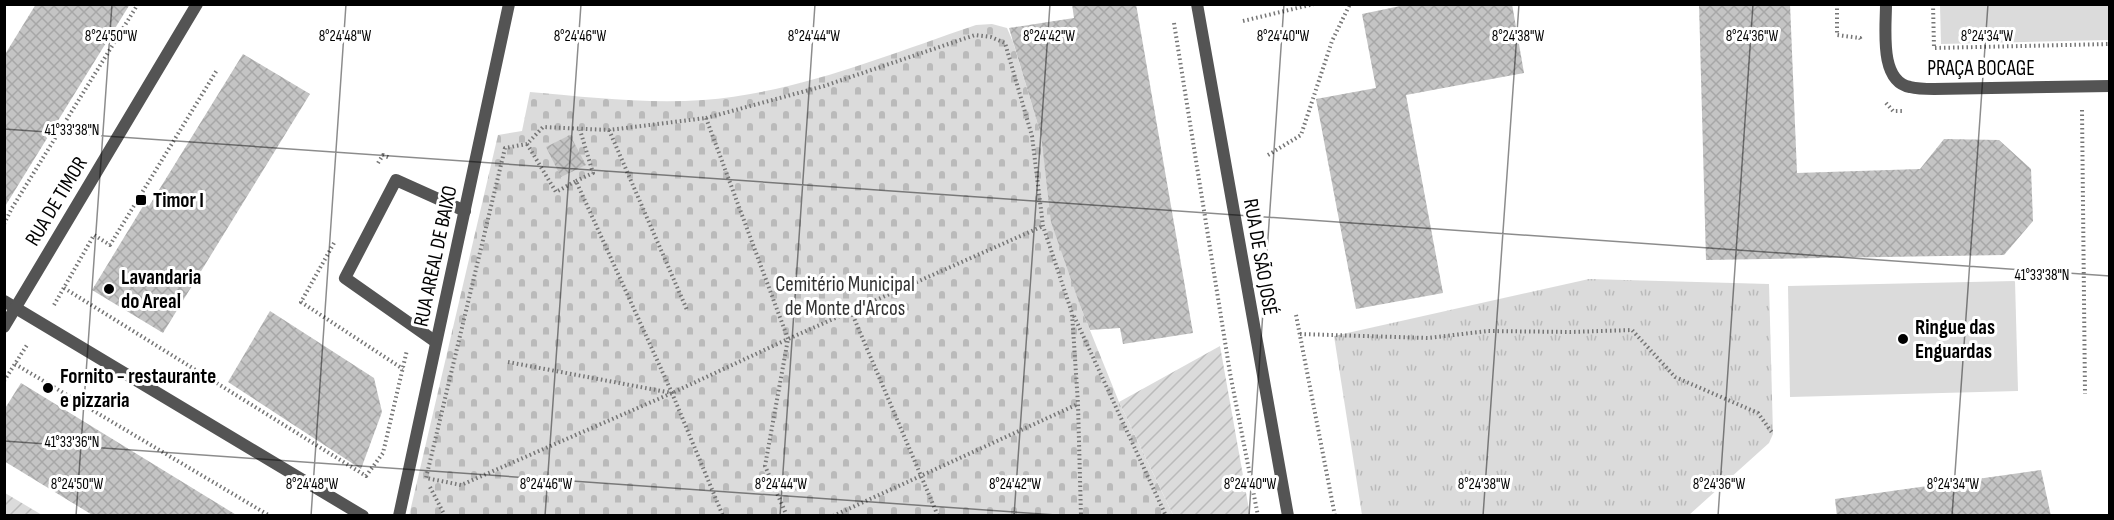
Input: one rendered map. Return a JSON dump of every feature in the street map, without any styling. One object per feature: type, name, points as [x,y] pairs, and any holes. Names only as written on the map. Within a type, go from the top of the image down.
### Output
[{"type":"street","name":"RUA DE TIMOR","points":[[4,327],[198,4]]},
{"type":"street","name":"RUA AREAL DE BAIXO","points":[[399,516],[509,4]]},
{"type":"street","name":"RUA DE SÃO JOSÉ","points":[[1197,4],[1287,516]]},
{"type":"street","name":"PRAÇA BOCAGE","points":[[1886,4],[1887,59],[1893,76],[1908,87],[1934,89],[2109,87]]},
{"type":"street","points":[[436,342],[345,278],[396,180],[465,211]]},
{"type":"street","points":[[4,301],[363,516]]},
{"type":"path","points":[[4,224],[138,4]]},
{"type":"path","points":[[1243,21],[1314,4]]},
{"type":"path","points":[[1268,156],[1301,135],[1332,41],[1350,4]]},
{"type":"path","points":[[1933,4],[1934,48],[2109,44]]},
{"type":"path","points":[[1172,14],[1230,373],[1258,516]]},
{"type":"path","points":[[1043,226],[461,485],[426,478],[505,148],[527,144],[543,127],[609,130],[706,118],[824,86],[975,35],[991,37],[1005,43],[1032,136],[1043,226],[1072,313],[1166,516]]},
{"type":"path","points":[[56,301],[94,235],[110,245],[217,70]]},
{"type":"path","points":[[2082,105],[2085,394]]},
{"type":"path","points":[[706,118],[788,339],[765,466],[787,516]]},
{"type":"path","points":[[527,144],[556,192],[593,173],[579,130]]},
{"type":"path","points":[[609,130],[687,310]]},
{"type":"path","points":[[576,181],[672,393],[723,516]]},
{"type":"path","points":[[64,288],[366,476]]},
{"type":"path","points":[[850,311],[938,516]]},
{"type":"path","points":[[1072,313],[1078,404],[1081,516]]},
{"type":"path","points":[[1296,315],[1335,516]]},
{"type":"path","points":[[1300,334],[1428,338],[1488,331],[1632,330],[1675,377],[1758,413],[1773,434]]},
{"type":"path","points":[[4,381],[27,345]]},
{"type":"path","points":[[13,351],[21,356]]},
{"type":"path","points":[[508,362],[672,393]]},
{"type":"path","points":[[15,364],[270,516]]},
{"type":"path","points":[[834,516],[1078,404]]},
{"type":"green space","points":[[1940,5],[2109,5],[2109,40],[1941,44]]},
{"type":"green space","name":"Cemitério Municipal de Monte d'Arcos","points":[[992,24],[1007,28],[1013,42],[1041,135],[1048,191],[1081,308],[1119,402],[1173,515],[409,516],[498,135],[522,131],[530,92],[660,101],[738,96],[807,81],[976,25]]},
{"type":"green space","points":[[1589,279],[1769,284],[1773,434],[1769,443],[1689,515],[1362,515],[1334,336]]},
{"type":"green space","name":"Ringue das Enguardas","points":[[2015,281],[2018,391],[1790,397],[1788,286]]},
{"type":"green space","points":[[1220,346],[1250,515],[1173,515],[1119,402]]},
{"type":"green space","points":[[5,493],[42,515],[5,515]]},
{"type":"building","points":[[36,4],[130,4],[4,208],[4,56]]},
{"type":"building","points":[[1072,4],[1136,4],[1193,333],[1123,344],[1120,328],[1090,330],[1081,308],[1051,222],[1041,135],[1009,28],[1074,18]]},
{"type":"building","points":[[1410,4],[1512,4],[1524,73],[1406,95],[1443,293],[1356,309],[1316,99],[1376,88],[1362,14]]},
{"type":"building","points":[[1699,4],[1790,4],[1797,173],[1920,169],[1944,139],[1999,140],[2031,169],[2033,221],[2004,255],[1706,260]]},
{"type":"building","points":[[243,54],[310,94],[163,333],[92,290],[145,203],[149,206]]},
{"type":"building","points":[[570,135],[586,165],[561,177],[546,147]]},
{"type":"building","points":[[270,311],[374,378],[382,412],[361,469],[228,382]]},
{"type":"building","points":[[21,383],[238,516],[94,516],[4,461],[4,410]]},
{"type":"building","points":[[2041,470],[2051,516],[1837,516],[1835,499]]},
{"type":"place","name":"Timor I","points":[[141,200]]},
{"type":"place","name":"Lavandaria do Areal","points":[[109,289]]},
{"type":"place","name":"Ringue das Enguardas","points":[[1903,339]]},
{"type":"place","name":"Fornito - restaurante e pizzaria","points":[[48,388]]}]
